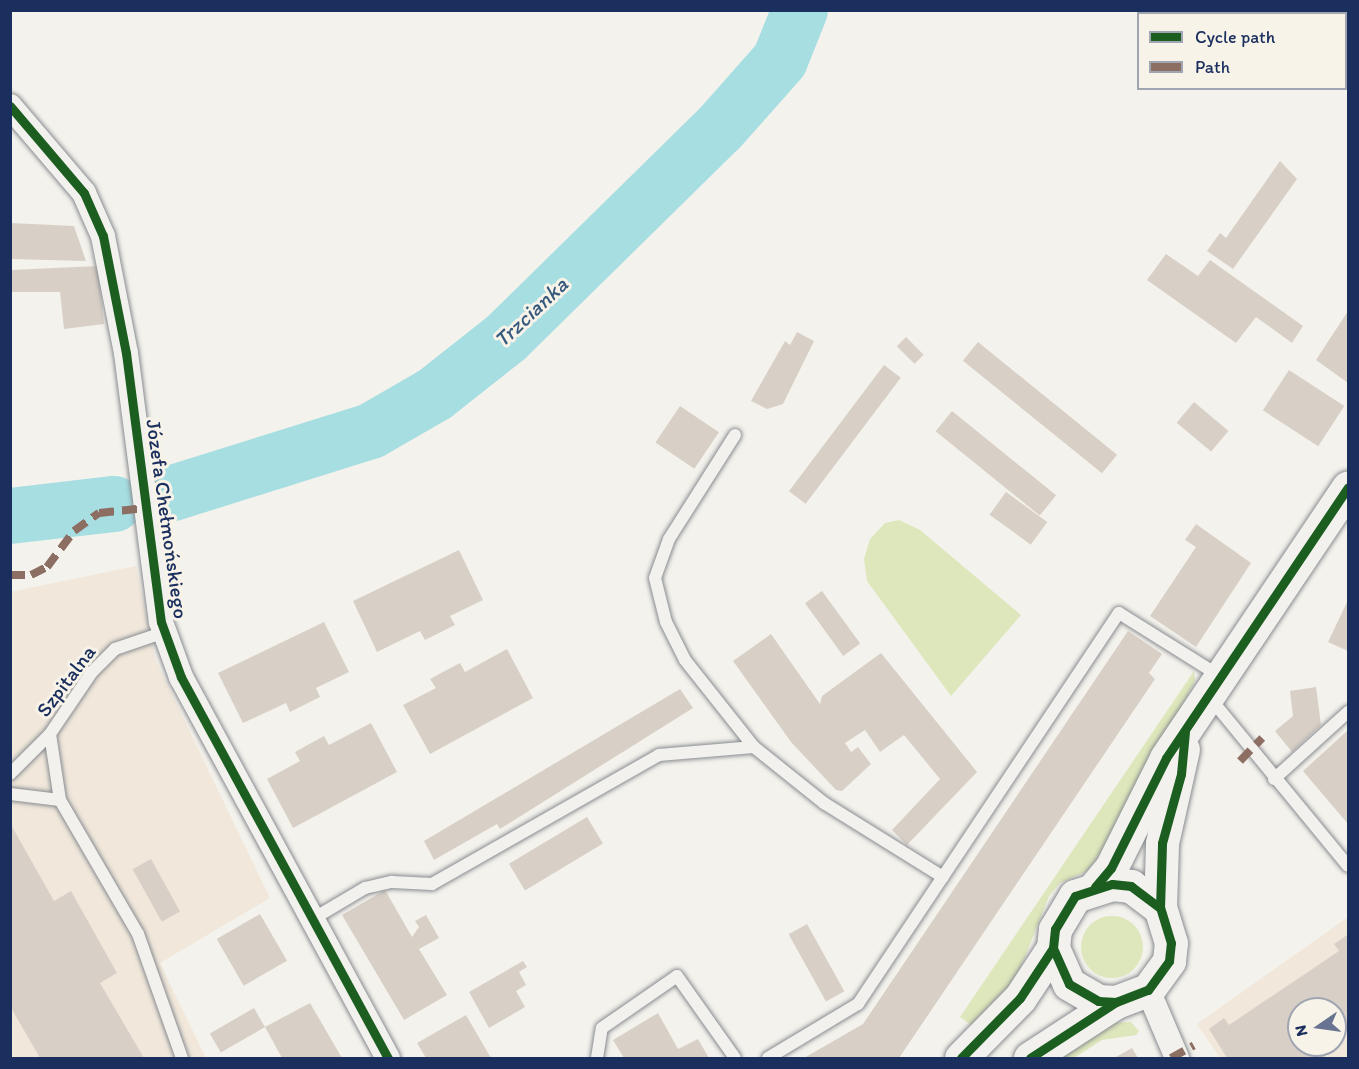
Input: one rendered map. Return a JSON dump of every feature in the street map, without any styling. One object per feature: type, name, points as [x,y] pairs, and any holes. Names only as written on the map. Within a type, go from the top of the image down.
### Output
[{"type":"main road","points":[[961,1059],[1020,998],[1053,948],[1062,911],[1075,896],[1095,886],[1111,868],[1166,758],[1348,487]]},
{"type":"main road","points":[[1030,1059],[1116,1002],[1148,990],[1169,961],[1171,943],[1160,908],[1162,843],[1181,774],[1185,732]]},
{"type":"main road","points":[[1095,886],[1131,886],[1160,908]]},
{"type":"main road","points":[[1053,948],[1069,984],[1098,1001],[1116,1002]]},
{"type":"street","name":"Józefa Chełmońskiego","points":[[10,106],[84,193],[103,236],[126,353],[165,632],[180,677],[388,1059]]},
{"type":"street","points":[[1148,990],[1177,1059]]},
{"type":"lane","points":[[735,435],[669,539],[655,578],[666,621],[685,660],[754,747],[824,803],[943,877]]},
{"type":"lane","points":[[768,1059],[858,1004],[1119,613],[1214,685],[1274,779],[1348,866]]},
{"type":"lane","name":"Szpitalna","points":[[10,774],[50,735],[92,672],[115,649],[165,632]]},
{"type":"lane","points":[[1274,779],[1348,712]]},
{"type":"lane","points":[[50,735],[60,800],[138,934],[182,1059]]},
{"type":"lane","points":[[311,920],[364,888],[392,882],[432,884],[659,754],[754,747]]},
{"type":"lane","points":[[10,794],[60,800]]},
{"type":"lane","points":[[597,1059],[602,1028],[677,976],[735,1059]]},
{"type":"shaded area","points":[[136,566],[156,661],[270,898],[160,963],[206,1058],[11,1058],[10,592]]},
{"type":"shaded area","points":[[1348,917],[1348,1058],[1220,1058],[1197,1024]]},
{"type":"green space","points":[[899,520],[920,530],[1021,615],[951,696],[867,581],[864,559],[870,539],[885,523]]},
{"type":"green space","points":[[1194,671],[1195,681],[1113,839],[1087,871],[1060,883],[1049,896],[1015,982],[974,1027],[960,1017]]},
{"type":"green space","points":[[1112,916],[1124,918],[1134,925],[1141,935],[1143,947],[1141,959],[1134,969],[1124,976],[1112,978],[1100,976],[1090,969],[1083,959],[1081,947],[1083,935],[1090,925],[1100,918]]},
{"type":"green space","points":[[1131,1022],[1139,1031],[1136,1035],[1102,1040],[1074,1058],[1048,1058],[1105,1023]]},
{"type":"building","points":[[1232,10],[1285,10],[1285,12],[1232,12]]},
{"type":"building","points":[[1280,161],[1297,179],[1233,269],[1207,251],[1220,233],[1226,238]]},
{"type":"building","points":[[10,223],[74,226],[86,261],[10,259]]},
{"type":"building","points":[[1166,254],[1198,276],[1210,260],[1303,326],[1292,343],[1256,317],[1236,343],[1147,280]]},
{"type":"building","points":[[98,266],[104,324],[64,329],[60,292],[11,292],[11,270]]},
{"type":"building","points":[[1348,311],[1348,383],[1316,360]]},
{"type":"building","points":[[797,332],[814,341],[783,404],[767,409],[751,401],[785,341],[790,345]]},
{"type":"building","points":[[906,337],[924,355],[914,364],[897,346]]},
{"type":"building","points":[[978,342],[1117,455],[1102,473],[963,361]]},
{"type":"building","points":[[884,365],[901,378],[806,504],[789,491]]},
{"type":"building","points":[[1289,370],[1344,406],[1318,446],[1263,410]]},
{"type":"building","points":[[1194,402],[1228,431],[1211,452],[1177,423]]},
{"type":"building","points":[[680,406],[719,432],[694,469],[655,442]]},
{"type":"building","points":[[952,411],[1056,495],[1040,516],[936,431]]},
{"type":"building","points":[[1006,492],[1047,522],[1031,545],[990,515]]},
{"type":"building","points":[[1196,524],[1251,563],[1196,647],[1150,616],[1196,547],[1185,540]]},
{"type":"building","points":[[459,550],[483,600],[450,616],[455,625],[425,640],[420,631],[377,652],[353,601]]},
{"type":"building","points":[[822,591],[860,644],[843,656],[805,603]]},
{"type":"building","points":[[1348,600],[1348,651],[1328,642]]},
{"type":"building","points":[[324,622],[349,672],[316,688],[320,697],[290,712],[286,703],[243,723],[218,673]]},
{"type":"building","points":[[1128,631],[1162,654],[1149,673],[1155,679],[899,1058],[804,1058],[863,1024]]},
{"type":"building","points":[[771,634],[820,704],[822,696],[881,653],[977,772],[907,845],[892,830],[940,779],[904,735],[880,752],[865,730],[845,743],[851,752],[858,747],[871,764],[842,791],[836,790],[791,742],[733,661]]},
{"type":"building","points":[[507,649],[533,698],[430,754],[403,705],[436,688],[430,679],[460,663],[465,672]]},
{"type":"building","points":[[1316,687],[1321,725],[1292,752],[1275,731],[1293,716],[1290,691]]},
{"type":"building","points":[[680,689],[693,708],[500,829],[497,824],[434,860],[424,841]]},
{"type":"building","points":[[371,723],[397,772],[293,828],[267,779],[300,761],[295,752],[324,736],[329,745]]},
{"type":"building","points":[[1348,730],[1348,824],[1303,771]]},
{"type":"building","points":[[587,817],[603,844],[525,890],[509,864]]},
{"type":"building","points":[[10,823],[54,901],[71,891],[117,973],[100,983],[144,1058],[40,1058],[10,1006]]},
{"type":"building","points":[[151,859],[180,911],[162,922],[133,869]]},
{"type":"building","points":[[385,890],[412,937],[419,927],[415,921],[426,915],[439,938],[419,949],[447,995],[404,1020],[342,915]]},
{"type":"building","points":[[260,914],[287,961],[244,986],[217,939]]},
{"type":"building","points":[[807,924],[844,991],[826,1002],[789,934]]},
{"type":"building","points":[[1347,935],[1348,1031],[1347,997],[1287,997],[1287,1057],[1326,1058],[1227,1058],[1209,1029],[1224,1018],[1229,1025],[1339,951],[1334,944]]},
{"type":"building","points":[[523,961],[527,967],[519,972],[526,985],[516,991],[525,1007],[489,1028],[469,992]]},
{"type":"building","points":[[310,1003],[342,1058],[282,1058],[265,1027]]},
{"type":"building","points":[[254,1008],[265,1027],[221,1053],[210,1034]]},
{"type":"building","points":[[658,1013],[678,1049],[698,1039],[709,1058],[624,1058],[613,1040]]},
{"type":"building","points":[[466,1015],[491,1058],[426,1058],[417,1043]]},
{"type":"building","points":[[1132,1048],[1138,1058],[1114,1058]]},
{"type":"waterway","name":"Trzcianka","points":[[173,493],[371,431],[435,394],[506,338],[719,129],[780,60],[800,10]]},
{"type":"waterway","name":"Trzcianka","points":[[10,516],[114,504]]},
{"type":"marked path","points":[[10,575],[31,575],[47,567],[74,531],[99,513],[146,508]]},
{"type":"marked path","points":[[1240,761],[1262,738]]},
{"type":"marked path","points":[[1171,1058],[1194,1045]]},
{"type":"cycle path","points":[[10,106],[84,193],[103,236],[126,353],[161,622],[181,677],[388,1058]]},
{"type":"cycle path","points":[[1095,887],[1111,868],[1166,758],[1348,487]]},
{"type":"cycle path","points":[[1160,908],[1162,843],[1181,774],[1185,732]]},
{"type":"cycle path","points":[[1030,1058],[1116,1002],[1148,990],[1169,961],[1171,943],[1160,908],[1131,886],[1112,884],[1075,896],[1055,929],[1053,948],[1069,984],[1098,1001],[1116,1002]]},
{"type":"cycle path","points":[[961,1058],[1020,998],[1053,948]]}]
